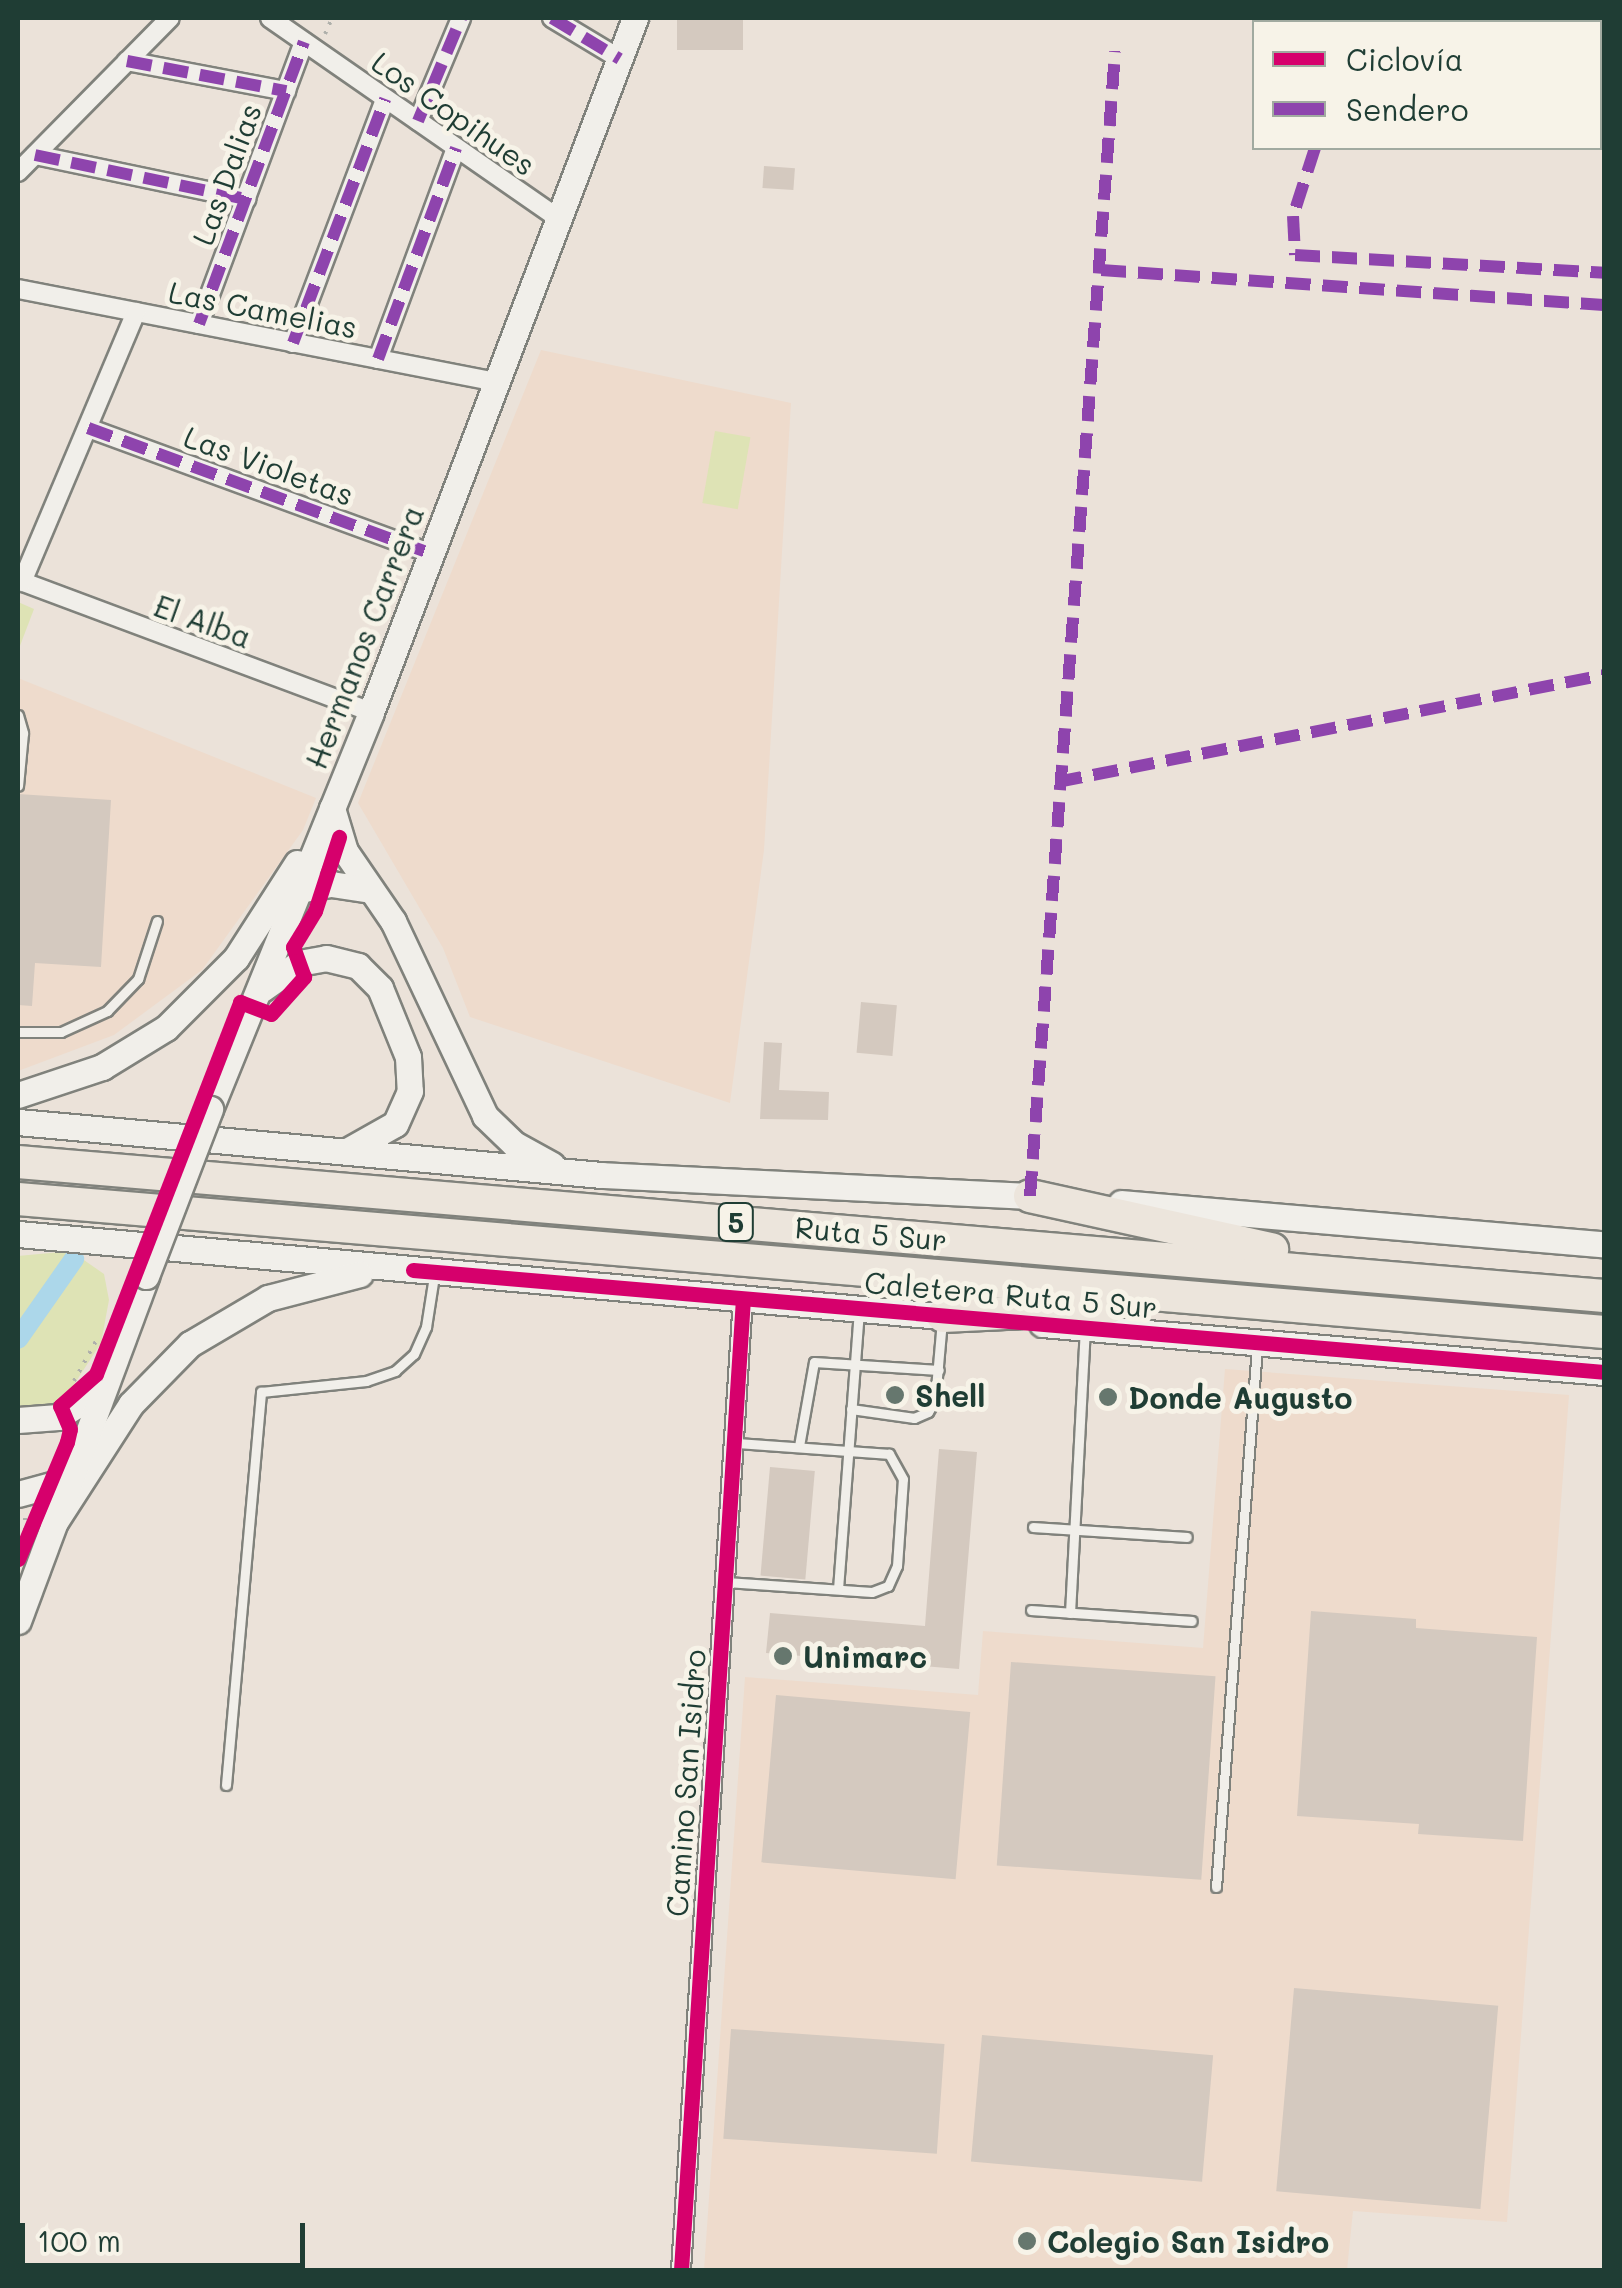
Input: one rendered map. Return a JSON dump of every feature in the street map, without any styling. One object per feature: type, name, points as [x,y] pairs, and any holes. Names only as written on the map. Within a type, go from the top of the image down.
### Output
[{"type":"highway","name":"Ruta 5 Sur","points":[[18,1162],[1604,1296]]},
{"type":"highway","points":[[1030,1196],[1454,1283]]},
{"type":"highway","name":"Ruta 5 Sur","points":[[18,1199],[1604,1332]]},
{"type":"highway","points":[[942,1316],[1252,1302]]},
{"type":"main road","name":"Hermanos Carrera","points":[[53,1525],[58,1484],[102,1389],[370,712],[636,18]]},
{"type":"main road","points":[[332,808],[345,851],[392,921],[486,1116],[514,1144],[568,1172]]},
{"type":"main road","points":[[18,1095],[102,1067],[186,1012],[254,933],[332,808]]},
{"type":"main road","points":[[299,890],[330,884],[371,890]]},
{"type":"main road","points":[[258,993],[287,969],[326,958],[358,966],[380,988],[408,1057],[410,1091],[395,1124],[344,1152]]},
{"type":"main road","points":[[18,1122],[568,1172],[1030,1196],[1604,1244]]},
{"type":"main road","name":"Caletera Ruta 5 Sur","points":[[20,1236],[1604,1372]]},
{"type":"main road","points":[[20,1615],[53,1525],[130,1404],[213,1327],[297,1287],[424,1271]]},
{"type":"main road","points":[[18,1420],[66,1413],[102,1389]]},
{"type":"main road","points":[[18,1494],[58,1484]]},
{"type":"main road","points":[[18,1562],[20,1615]]},
{"type":"street","points":[[18,172],[170,18]]},
{"type":"street","name":"Los Copihues","points":[[270,18],[558,218]]},
{"type":"street","points":[[418,121],[461,18]]},
{"type":"street","points":[[552,18],[620,59]]},
{"type":"street","name":"Las Dalias","points":[[199,324],[304,42]]},
{"type":"street","points":[[127,61],[286,91]]},
{"type":"street","points":[[293,343],[386,98]]},
{"type":"street","points":[[378,360],[456,148]]},
{"type":"street","points":[[34,155],[246,198]]},
{"type":"street","name":"Las Camelias","points":[[18,289],[498,382]]},
{"type":"street","points":[[20,581],[136,312]]},
{"type":"street","name":"Las Violetas","points":[[88,428],[432,554]]},
{"type":"street","name":"El Alba","points":[[20,581],[370,712]]},
{"type":"street","name":"Camino San Isidro","points":[[681,2270],[743,1299]]},
{"type":"lane","points":[[18,715],[23,733],[18,786]]},
{"type":"lane","points":[[18,1032],[62,1032],[107,1010],[138,979],[157,920]]},
{"type":"lane","points":[[226,1784],[260,1392],[366,1381],[394,1371],[414,1354],[426,1326],[424,1271]]},
{"type":"lane","points":[[838,1589],[859,1308]]},
{"type":"lane","points":[[852,1409],[914,1418],[928,1412],[939,1370],[942,1316]]},
{"type":"lane","points":[[1070,1613],[1078,1530],[1085,1327]]},
{"type":"lane","points":[[1216,1888],[1258,1343]]},
{"type":"lane","points":[[799,1446],[814,1362],[855,1361],[939,1370]]},
{"type":"lane","points":[[725,1582],[872,1592],[888,1586],[898,1566],[903,1478],[889,1454],[849,1448],[734,1443]]},
{"type":"lane","points":[[1033,1527],[1188,1537]]},
{"type":"lane","points":[[1031,1610],[1192,1621]]},
{"type":"path","points":[[66,1413],[60,1406],[96,1374],[109,1338]]},
{"type":"path","points":[[18,1562],[58,1484]]},
{"type":"shaded area","points":[[541,350],[791,403],[764,850],[730,1103],[470,1017],[443,948],[358,803]]},
{"type":"shaded area","points":[[18,678],[316,798],[303,830],[202,970],[114,1035],[18,1071]]},
{"type":"shaded area","points":[[1225,1369],[1569,1395],[1507,2222],[1353,2211],[1347,2270],[704,2270],[745,1677],[978,1695],[983,1631],[1203,1648]]},
{"type":"green space","points":[[715,431],[750,437],[738,509],[702,503]]},
{"type":"green space","points":[[18,602],[34,609],[18,651]]},
{"type":"green space","points":[[71,1251],[104,1274],[109,1300],[101,1343],[60,1406],[18,1417],[18,1256]]},
{"type":"building","points":[[677,18],[743,18],[743,50],[677,50]]},
{"type":"building","points":[[764,166],[795,168],[793,190],[762,188]]},
{"type":"building","points":[[18,794],[111,800],[101,967],[35,963],[32,1006],[18,1005]]},
{"type":"building","points":[[861,1002],[897,1005],[892,1056],[857,1053]]},
{"type":"building","points":[[764,1042],[782,1043],[779,1090],[829,1092],[828,1120],[760,1119]]},
{"type":"building","points":[[939,1449],[977,1452],[959,1669],[766,1653],[770,1613],[925,1626]]},
{"type":"building","points":[[770,1467],[815,1471],[805,1580],[761,1576]]},
{"type":"building","points":[[1311,1611],[1416,1619],[1416,1628],[1537,1637],[1523,1841],[1418,1834],[1419,1824],[1297,1816]]},
{"type":"building","points":[[1011,1662],[1216,1676],[1201,1880],[997,1866]]},
{"type":"building","points":[[776,1695],[970,1712],[956,1879],[761,1862]]},
{"type":"building","points":[[1294,1988],[1498,2006],[1480,2209],[1276,2191]]},
{"type":"building","points":[[731,2029],[944,2044],[937,2154],[723,2139]]},
{"type":"building","points":[[982,2035],[1213,2055],[1202,2182],[971,2162]]},
{"type":"waterway","points":[[18,1339],[74,1259]]},
{"type":"marked path","points":[[418,121],[461,18]]},
{"type":"marked path","points":[[552,18],[620,59]]},
{"type":"marked path","points":[[199,324],[304,42]]},
{"type":"marked path","points":[[1030,1196],[1115,51]]},
{"type":"marked path","points":[[127,61],[286,91]]},
{"type":"marked path","points":[[293,343],[385,99]]},
{"type":"marked path","points":[[378,359],[456,148]]},
{"type":"marked path","points":[[1314,150],[1293,216],[1295,255],[1604,273]]},
{"type":"marked path","points":[[35,155],[246,199]]},
{"type":"marked path","points":[[1101,270],[1604,305]]},
{"type":"marked path","points":[[88,428],[432,554]]},
{"type":"marked path","points":[[1057,782],[1604,675]]},
{"type":"cycle path","points":[[18,1559],[67,1442],[70,1429],[60,1406],[96,1374],[240,1002],[271,1014],[304,977],[293,947],[315,911],[339,837]]},
{"type":"cycle path","points":[[413,1270],[1604,1372]]},
{"type":"cycle path","points":[[681,2270],[743,1299]]},
{"type":"place","name":"Shell","points":[[895,1395]]},
{"type":"place","name":"Donde Augusto","points":[[1108,1397]]},
{"type":"place","name":"Unimarc","points":[[783,1656]]},
{"type":"place","name":"Colegio San Isidro","points":[[1027,2241]]}]
